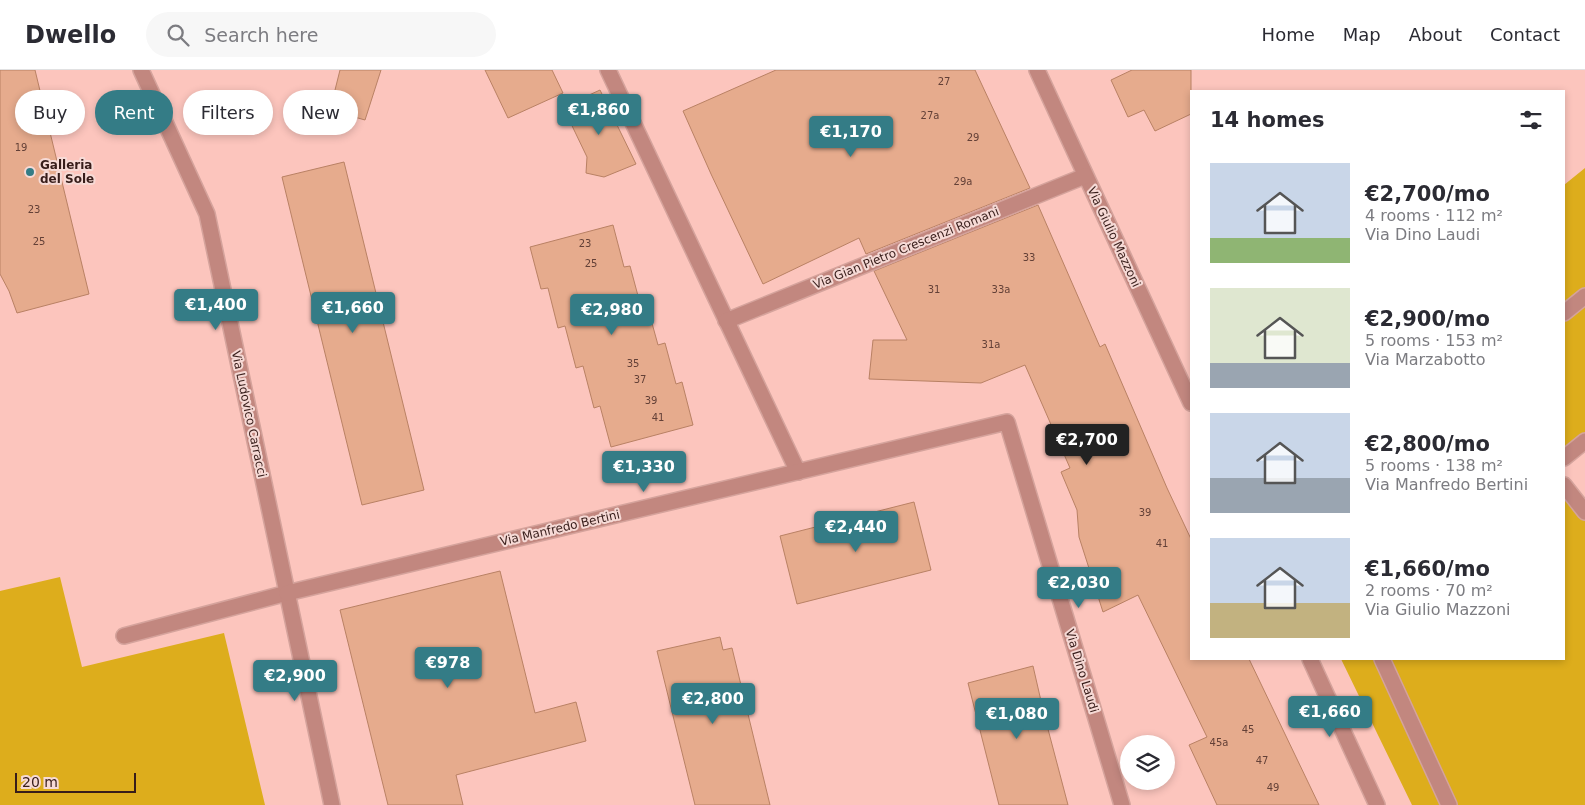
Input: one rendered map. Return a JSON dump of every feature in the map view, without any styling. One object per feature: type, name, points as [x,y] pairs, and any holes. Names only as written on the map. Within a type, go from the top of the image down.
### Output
[{"type":"street","name":"Via Ludovico Carracci","points":[[141,70],[207,214],[332,805]]},
{"type":"street","points":[[608,70],[798,472]]},
{"type":"street","name":"Via Giulio Mazzoni","points":[[1036,70],[1190,401]]},
{"type":"street","name":"Via Gian Pietro Crescenzi Romani","points":[[726,321],[1085,176]]},
{"type":"street","points":[[1565,312],[1585,296]]},
{"type":"street","name":"Via Manfredo Bertini","points":[[124,636],[287,593],[1007,422]]},
{"type":"street","name":"Via Dino Laudi","points":[[1007,422],[1122,805]]},
{"type":"street","points":[[1565,457],[1585,442]]},
{"type":"street","points":[[1565,487],[1585,512]]},
{"type":"street","points":[[1310,660],[1377,805]]},
{"type":"street","points":[[1382,660],[1449,805]]},
{"type":"shaded area","points":[[1585,168],[1585,436],[1565,455],[1565,184]]},
{"type":"shaded area","points":[[1565,486],[1585,512],[1585,805],[1412,805],[1341,660],[1565,660]]},
{"type":"shaded area","points":[[60,577],[82,667],[224,633],[265,805],[0,805],[0,591]]},
{"type":"building","name":"Galleria del Sole","points":[[0,70],[35,70],[40,90],[15,90],[15,135],[51,135],[89,294],[17,313],[0,274]]},
{"type":"building","points":[[340,70],[381,70],[365,120],[358,118],[358,90],[335,90]]},
{"type":"building","points":[[485,70],[552,70],[563,93],[508,118]]},
{"type":"building","points":[[776,70],[975,70],[1030,188],[866,254],[859,238],[763,284],[683,111]]},
{"type":"building","points":[[1132,70],[1191,70],[1190,114],[1155,131],[1144,110],[1128,117],[1111,80]]},
{"type":"building","points":[[600,90],[636,164],[604,177],[586,173],[587,157],[563,107]]},
{"type":"building","points":[[344,162],[424,490],[362,505],[282,177]]},
{"type":"building","points":[[1038,205],[1100,347],[1105,344],[1190,537],[1190,660],[1249,660],[1319,805],[1217,805],[1189,745],[1207,737],[1138,595],[1103,612],[1079,537],[1077,510],[1061,472],[1070,468],[1025,365],[981,383],[869,379],[873,340],[907,340],[874,271]]},
{"type":"building","points":[[613,225],[624,267],[630,266],[641,307],[647,305],[658,345],[665,343],[676,384],[682,382],[693,425],[611,447],[600,406],[594,408],[583,366],[576,368],[565,326],[558,328],[548,288],[541,289],[530,247]]},
{"type":"building","points":[[914,502],[931,570],[797,604],[780,536]]},
{"type":"building","points":[[500,571],[535,713],[576,702],[586,741],[456,775],[463,805],[388,805],[340,610]]},
{"type":"building","points":[[720,637],[723,650],[732,648],[770,805],[695,805],[657,651]]},
{"type":"building","points":[[1033,666],[1068,805],[999,805],[968,683]]},
{"type":"place","name":"Galleria del Sole","points":[[30,172]]}]
